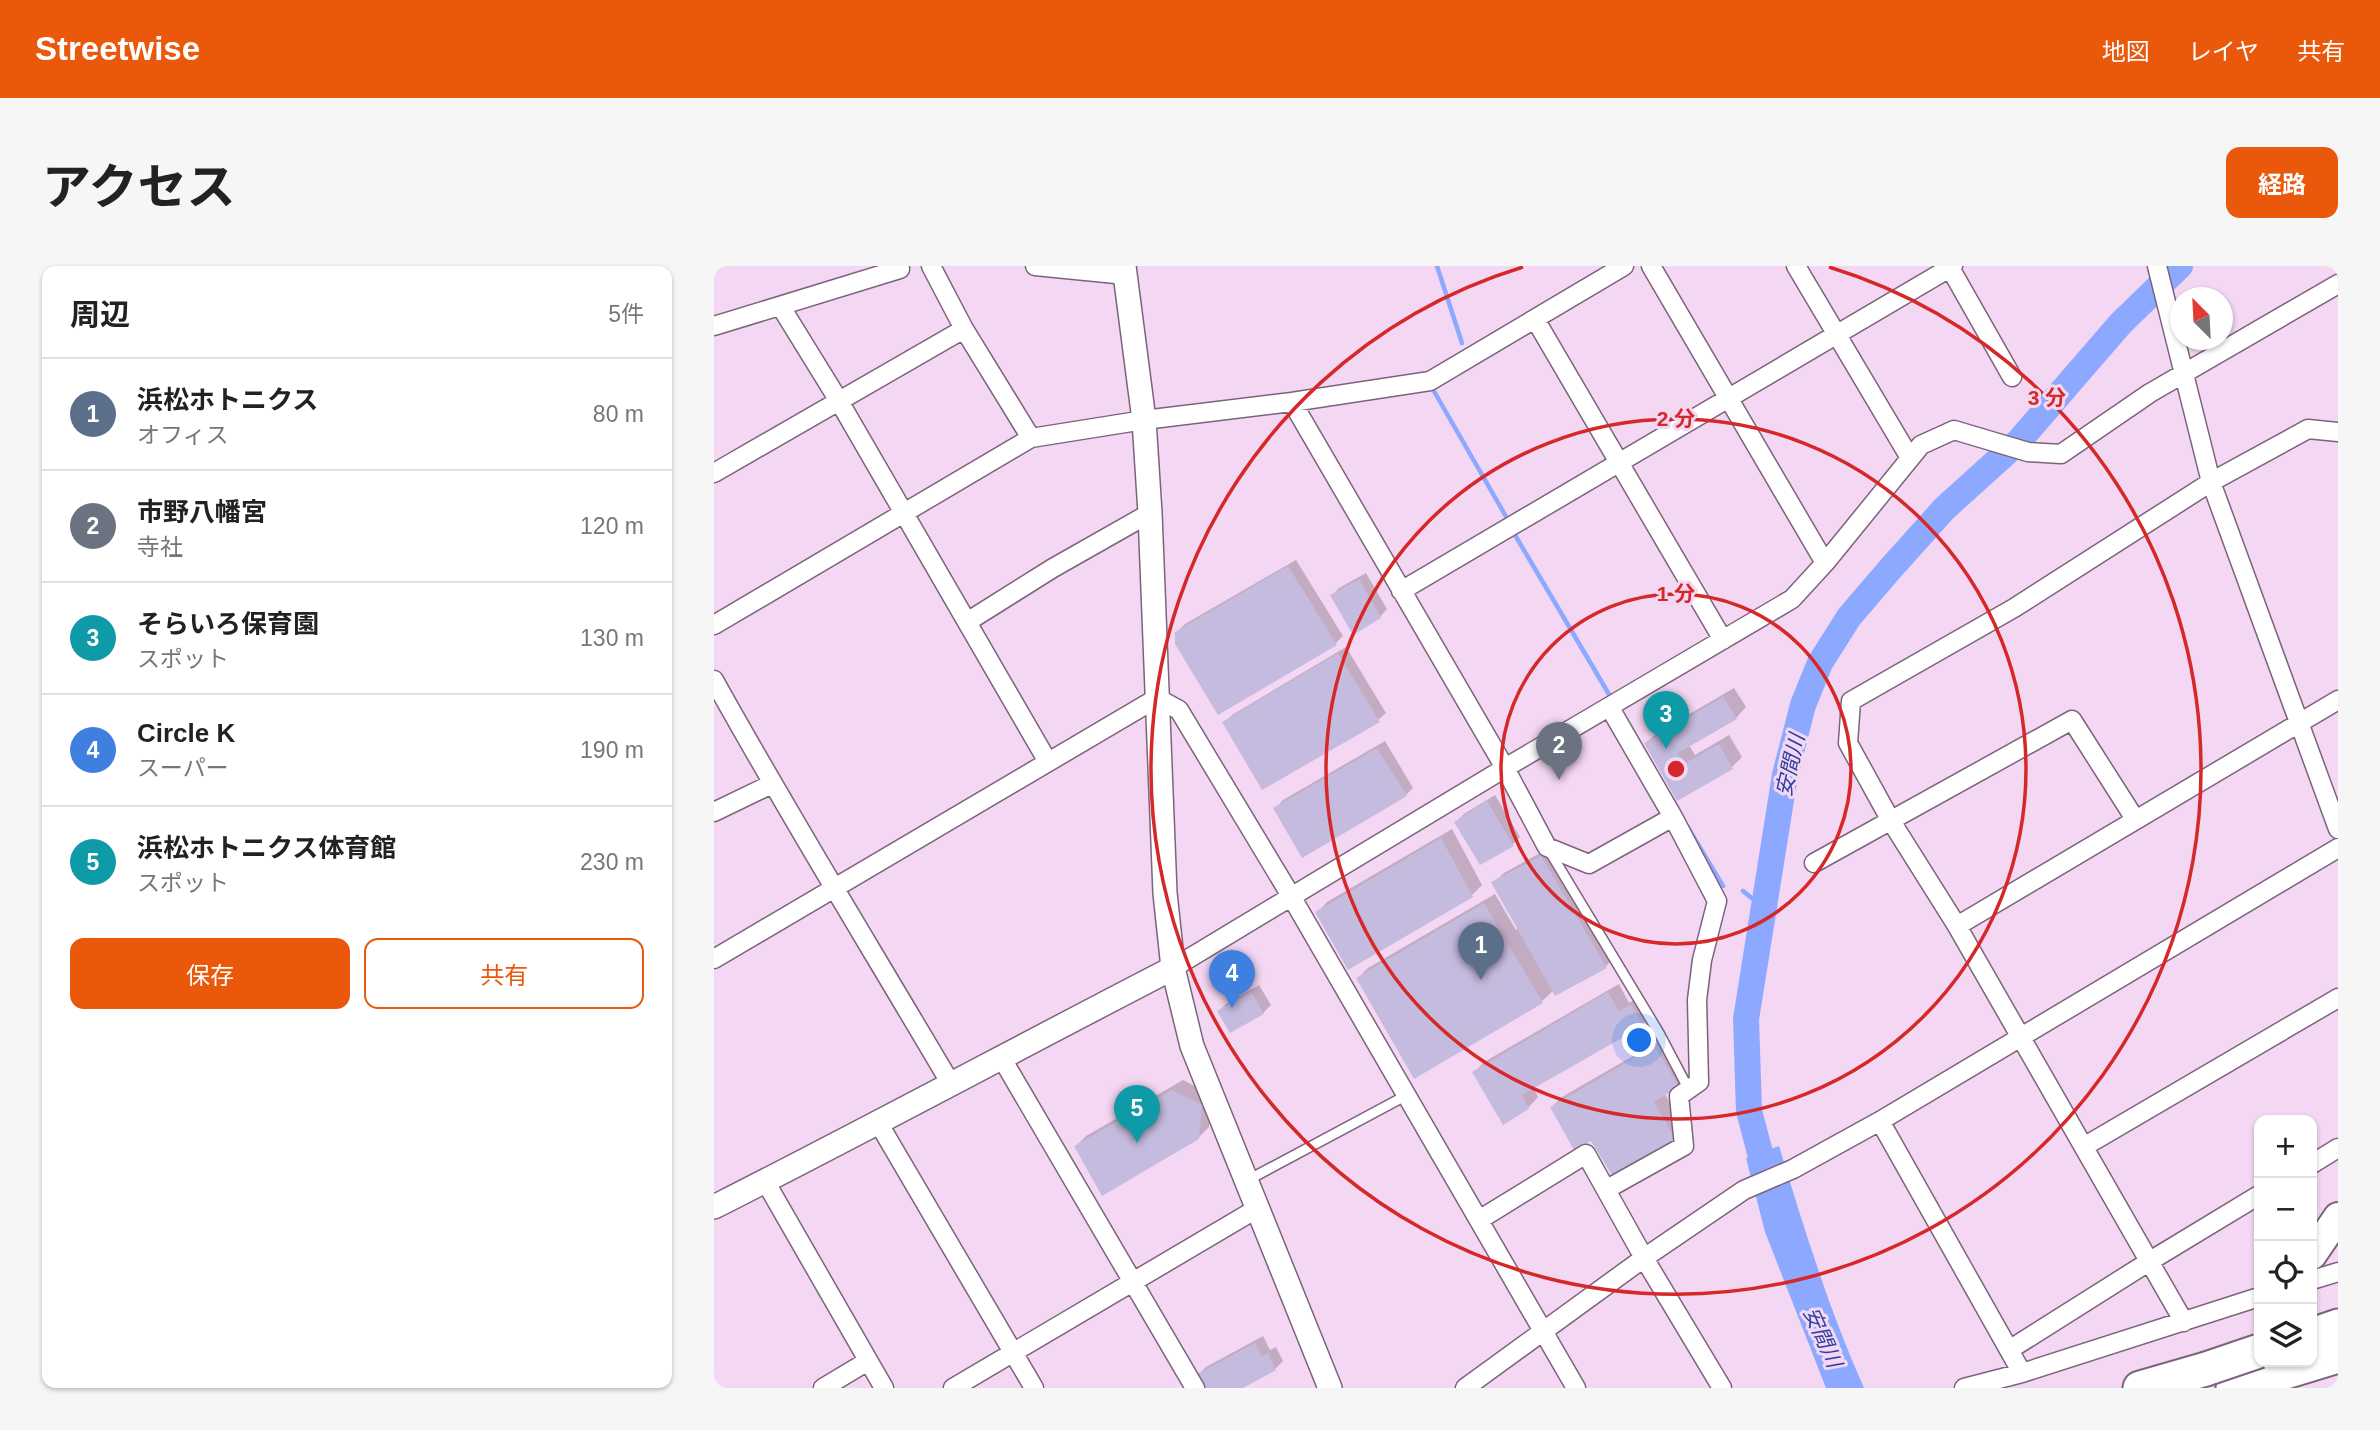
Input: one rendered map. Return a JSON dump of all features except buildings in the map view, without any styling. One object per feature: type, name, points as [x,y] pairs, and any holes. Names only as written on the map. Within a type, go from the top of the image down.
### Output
[{"type":"highway","points":[[2317,1333],[2338,1326]]},
{"type":"highway","points":[[2224,1383],[2254,1356]]},
{"type":"highway","points":[[2140,1388],[2224,1383],[2338,1356]]},
{"type":"main road","points":[[2317,1248],[2338,1217]]},
{"type":"main road","points":[[2224,1383],[2254,1338]]},
{"type":"street","points":[[931,266],[964,329],[1031,438]]},
{"type":"street","points":[[1035,266],[1125,270],[1144,420],[1165,893],[1173,968],[1192,1046],[1330,1388]]},
{"type":"street","points":[[714,625],[1031,438],[1430,381],[1625,266]]},
{"type":"street","points":[[1651,266],[1825,563]]},
{"type":"street","points":[[1796,266],[1910,458]]},
{"type":"street","points":[[2157,266],[2211,482],[2338,829]]},
{"type":"street","points":[[714,327],[904,267]]},
{"type":"street","points":[[1401,591],[1951,267],[2012,377]]},
{"type":"street","points":[[714,1207],[879,1124],[1001,1056],[1173,968],[1792,599],[1825,563],[1921,445],[1954,430],[2028,452],[2061,454],[2150,393],[2338,284]]},
{"type":"street","points":[[781,307],[839,401],[1048,762]]},
{"type":"street","points":[[1535,319],[1723,640]]},
{"type":"street","points":[[714,472],[964,329]]},
{"type":"street","points":[[1292,402],[1505,768],[1547,847],[1589,864],[1673,817]]},
{"type":"street","points":[[2184,1322],[2085,1146],[1957,926],[1891,821],[1848,743],[1851,701],[2014,608],[2211,482],[2308,429],[2338,432]]},
{"type":"street","points":[[967,622],[1053,568],[1150,513]]},
{"type":"street","points":[[714,680],[772,784],[951,1084]]},
{"type":"street","points":[[714,959],[1157,698]]},
{"type":"street","points":[[1157,698],[1179,710],[1291,896],[1576,1388]]},
{"type":"street","points":[[1957,926],[2338,700]]},
{"type":"street","points":[[1607,1189],[1684,1146],[1679,1096],[1699,1082],[1699,987],[1702,960],[1717,901],[1673,817],[1610,708]]},
{"type":"street","points":[[1814,863],[2072,720],[2135,818]]},
{"type":"street","points":[[714,812],[772,784]]},
{"type":"street","points":[[1465,1388],[1644,1258],[1747,1189],[1793,1169],[1880,1121],[2338,848]]},
{"type":"street","points":[[2085,1146],[2338,998]]},
{"type":"street","points":[[1001,1056],[1195,1388]]},
{"type":"street","points":[[1880,1121],[2022,1373]]},
{"type":"street","points":[[879,1124],[1034,1388]]},
{"type":"street","points":[[2317,1161],[2338,1148]]},
{"type":"street","points":[[1479,1220],[1586,1154],[1721,1388]]},
{"type":"street","points":[[765,1181],[884,1388]]},
{"type":"street","points":[[2009,1350],[2254,1198]]},
{"type":"street","points":[[953,1388],[1258,1208]]},
{"type":"street","points":[[2317,1278],[2338,1272]]},
{"type":"street","points":[[1964,1388],[2022,1373],[2254,1299]]},
{"type":"street","points":[[823,1388],[868,1361]]},
{"type":"lane","points":[[1547,847],[1659,1033],[1689,1090]]},
{"type":"lane","points":[[1247,1181],[1407,1095]]},
{"type":"water","points":[[1779,1146],[1828,1299],[1864,1388],[1826,1388],[1765,1232],[1746,1158]]},
{"type":"waterway","points":[[1437,266],[1462,343]]},
{"type":"waterway","name":"安間川","points":[[1769,1187],[1749,1111],[1746,1019],[1785,775],[1803,705],[1820,663],[1849,617],[1944,509],[2018,442],[2121,323],[2180,266]]},
{"type":"waterway","points":[[1431,386],[1508,520]]},
{"type":"waterway","points":[[1515,535],[1610,696]]},
{"type":"waterway","points":[[1687,826],[1723,886]]},
{"type":"waterway","points":[[1743,891],[1764,908]]},
{"type":"place","name":"そらいろ保育園","points":[[1666,749]]},
{"type":"place","name":"市野八幡宮","points":[[1559,780]]},
{"type":"place","name":"浜松ホトニクス","points":[[1481,980]]},
{"type":"place","name":"Circle K","points":[[1232,1008]]},
{"type":"place","name":"浜松ホトニクス体育館","points":[[1137,1143]]}]
